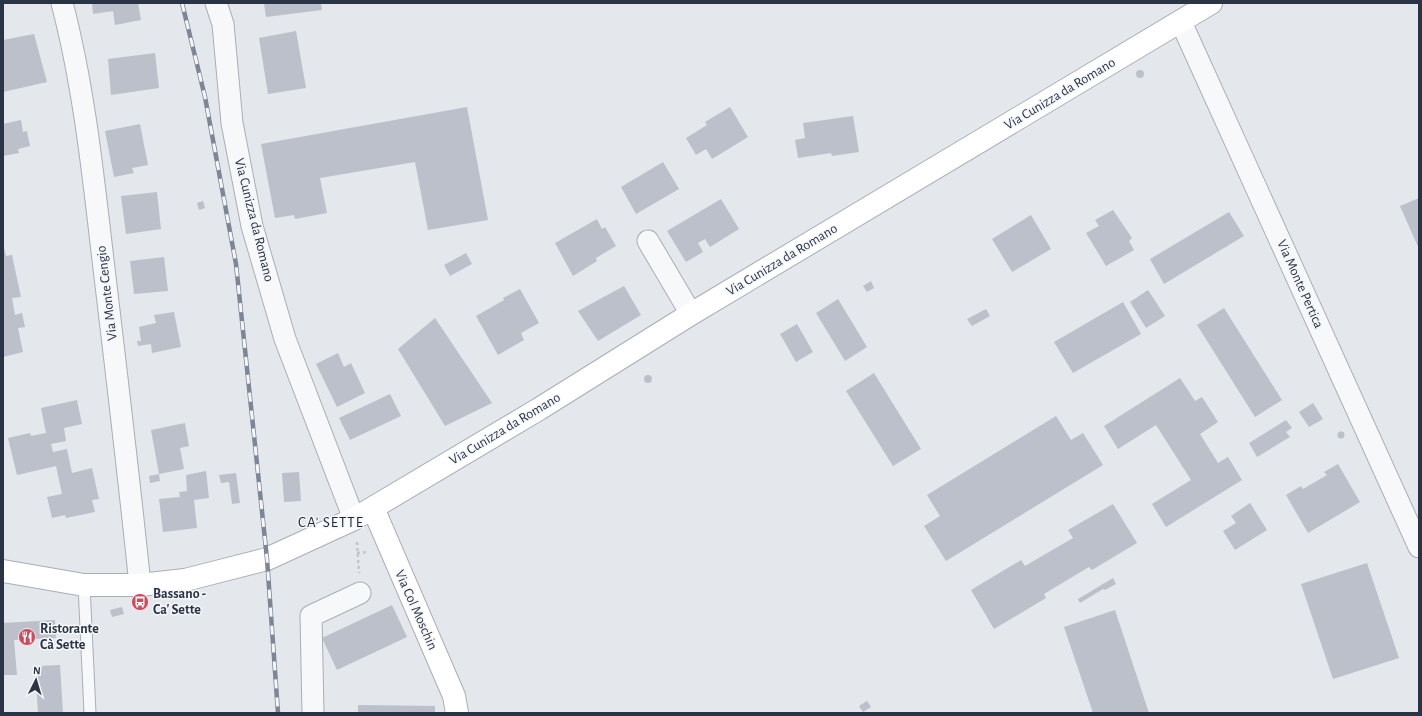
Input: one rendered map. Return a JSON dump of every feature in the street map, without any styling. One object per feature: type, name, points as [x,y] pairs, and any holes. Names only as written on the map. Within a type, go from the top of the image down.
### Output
[{"type":"main road","name":"Via Cunizza da Romano","points":[[3,571],[84,585],[140,585],[185,580],[267,559],[354,519],[375,513],[691,314],[1211,3]]},
{"type":"main road","name":"Via Col Moschin","points":[[375,513],[454,696],[457,713]]},
{"type":"street","name":"Via Monte Cengio","points":[[62,3],[70,32],[88,140],[126,453],[140,585]]},
{"type":"street","name":"Via Cunizza da Romano","points":[[216,3],[223,24],[232,123],[252,226],[285,339],[354,519]]},
{"type":"street","name":"Via Monte Pertica","points":[[1181,22],[1419,547]]},
{"type":"street","points":[[648,241],[691,314]]},
{"type":"street","points":[[313,713],[311,616],[360,594]]},
{"type":"lane","points":[[84,585],[90,713]]},
{"type":"path","points":[[360,594],[356,535],[375,513]]},
{"type":"building","points":[[92,3],[138,3],[141,20],[115,25],[113,11],[93,14]]},
{"type":"building","points":[[264,3],[321,3],[322,10],[266,17]]},
{"type":"building","points":[[296,31],[306,88],[268,94],[259,38]]},
{"type":"building","points":[[34,34],[47,82],[3,92],[3,40]]},
{"type":"building","points":[[155,53],[159,88],[111,95],[108,59]]},
{"type":"building","points":[[1140,70],[1143,71],[1143,77],[1140,78],[1137,77],[1136,74],[1137,71]]},
{"type":"building","points":[[467,107],[488,220],[428,230],[415,162],[320,178],[327,213],[295,219],[294,215],[275,218],[261,144]]},
{"type":"building","points":[[730,107],[748,137],[712,159],[706,149],[696,155],[686,138],[707,125],[705,122]]},
{"type":"building","points":[[853,116],[859,152],[832,156],[831,153],[798,158],[795,140],[805,138],[803,123]]},
{"type":"building","points":[[21,120],[23,132],[27,131],[30,146],[18,149],[19,153],[3,156],[3,124]]},
{"type":"building","points":[[140,124],[148,165],[132,168],[134,173],[114,177],[105,131]]},
{"type":"building","points":[[663,162],[679,189],[636,214],[621,187]]},
{"type":"building","points":[[157,192],[161,229],[126,234],[121,196]]},
{"type":"building","points":[[1419,198],[1419,249],[1400,206]]},
{"type":"building","points":[[721,199],[739,229],[710,247],[705,239],[698,243],[703,252],[686,262],[667,231]]},
{"type":"building","points":[[203,201],[205,208],[199,210],[197,203]]},
{"type":"building","points":[[1113,210],[1132,238],[1129,241],[1134,250],[1106,266],[1086,233],[1099,226],[1095,220]]},
{"type":"building","points":[[1229,212],[1244,236],[1164,284],[1150,259]]},
{"type":"building","points":[[1031,215],[1051,249],[1012,272],[992,239]]},
{"type":"building","points":[[597,219],[602,229],[605,227],[616,246],[596,258],[597,261],[573,276],[555,243]]},
{"type":"building","points":[[3,243],[6,256],[12,255],[21,297],[12,298],[15,315],[22,313],[25,327],[18,328],[23,352],[3,357]]},
{"type":"building","points":[[466,253],[472,264],[450,276],[444,265]]},
{"type":"building","points":[[164,257],[168,291],[134,294],[130,261]]},
{"type":"building","points":[[871,281],[874,288],[867,292],[863,286]]},
{"type":"building","points":[[624,286],[641,315],[598,341],[578,311]]},
{"type":"building","points":[[520,289],[539,323],[521,333],[524,340],[498,355],[476,316],[504,300],[503,298]]},
{"type":"building","points":[[1148,290],[1165,316],[1146,328],[1130,302]]},
{"type":"building","points":[[838,299],[867,347],[845,361],[816,313]]},
{"type":"building","points":[[1123,302],[1141,334],[1073,373],[1054,342]]},
{"type":"building","points":[[1224,308],[1282,400],[1255,417],[1197,325]]},
{"type":"building","points":[[986,309],[990,316],[972,326],[967,319]]},
{"type":"building","points":[[174,312],[181,347],[152,353],[151,344],[138,346],[137,341],[141,341],[139,327],[156,323],[154,315]]},
{"type":"building","points":[[435,318],[492,403],[445,426],[398,349]]},
{"type":"building","points":[[797,324],[813,352],[796,362],[780,334]]},
{"type":"building","points":[[338,353],[344,367],[351,363],[365,393],[337,407],[316,364]]},
{"type":"building","points":[[874,373],[921,449],[893,466],[846,391]]},
{"type":"building","points":[[646,375],[650,375],[652,379],[650,383],[646,383],[644,381],[644,377]]},
{"type":"building","points":[[1180,378],[1195,401],[1202,397],[1218,422],[1200,434],[1218,463],[1228,457],[1242,480],[1166,527],[1152,504],[1191,480],[1156,425],[1118,449],[1104,426]]},
{"type":"building","points":[[390,394],[401,416],[350,440],[339,418]]},
{"type":"building","points":[[77,400],[82,424],[64,428],[66,441],[51,444],[53,452],[67,449],[72,473],[92,468],[99,499],[92,500],[95,512],[66,518],[65,515],[52,518],[47,497],[62,494],[56,466],[17,475],[8,438],[30,433],[31,436],[46,433],[41,408]]},
{"type":"building","points":[[1313,403],[1323,419],[1309,427],[1299,412]]},
{"type":"building","points":[[1056,416],[1071,440],[1083,433],[1103,465],[946,561],[924,526],[940,516],[927,495]]},
{"type":"building","points":[[1286,420],[1292,428],[1286,432],[1290,437],[1257,457],[1249,443]]},
{"type":"building","points":[[185,423],[189,446],[180,448],[184,469],[159,474],[151,430]]},
{"type":"building","points":[[1341,432],[1344,435],[1341,438],[1338,435]]},
{"type":"building","points":[[1338,464],[1360,502],[1308,533],[1286,495],[1301,486],[1303,489],[1327,475],[1324,472]]},
{"type":"building","points":[[206,471],[209,498],[194,500],[197,528],[163,532],[159,499],[180,497],[179,492],[187,491],[186,475]]},
{"type":"building","points":[[299,472],[301,501],[284,502],[282,473]]},
{"type":"building","points":[[236,473],[240,503],[232,504],[229,482],[221,483],[219,475]]},
{"type":"building","points":[[159,474],[160,481],[150,483],[149,476]]},
{"type":"building","points":[[1250,503],[1267,530],[1235,550],[1223,531],[1236,523],[1231,516]]},
{"type":"building","points":[[1113,504],[1137,543],[1092,570],[1089,567],[1044,594],[1046,598],[994,629],[971,590],[1021,560],[1025,566],[1073,538],[1068,530]]},
{"type":"building","points":[[1367,563],[1399,658],[1333,679],[1301,584]]},
{"type":"building","points":[[1113,578],[1116,584],[1105,590],[1103,589],[1080,603],[1078,599]]},
{"type":"building","points":[[392,605],[407,637],[337,670],[322,638]]},
{"type":"building","points":[[122,607],[124,614],[112,617],[110,610]]},
{"type":"building","points":[[1115,610],[1149,713],[1093,713],[1064,627]]},
{"type":"building","points":[[55,620],[56,638],[14,640],[17,675],[3,675],[3,623]]},
{"type":"building","points":[[60,665],[63,713],[38,713],[35,666]]},
{"type":"building","points":[[867,701],[871,707],[863,712],[859,706]]},
{"type":"building","points":[[358,705],[435,706],[435,713],[358,713]]},
{"type":"railway","points":[[182,3],[205,97],[236,264],[267,559],[278,713]]},
{"type":"place","name":"Bassano - Ca' Sette","points":[[140,602]]},
{"type":"place","name":"Ristorante Cà Sette","points":[[27,637]]},
{"type":"district","name":"CA' SETTE","points":[[331,522]]}]
